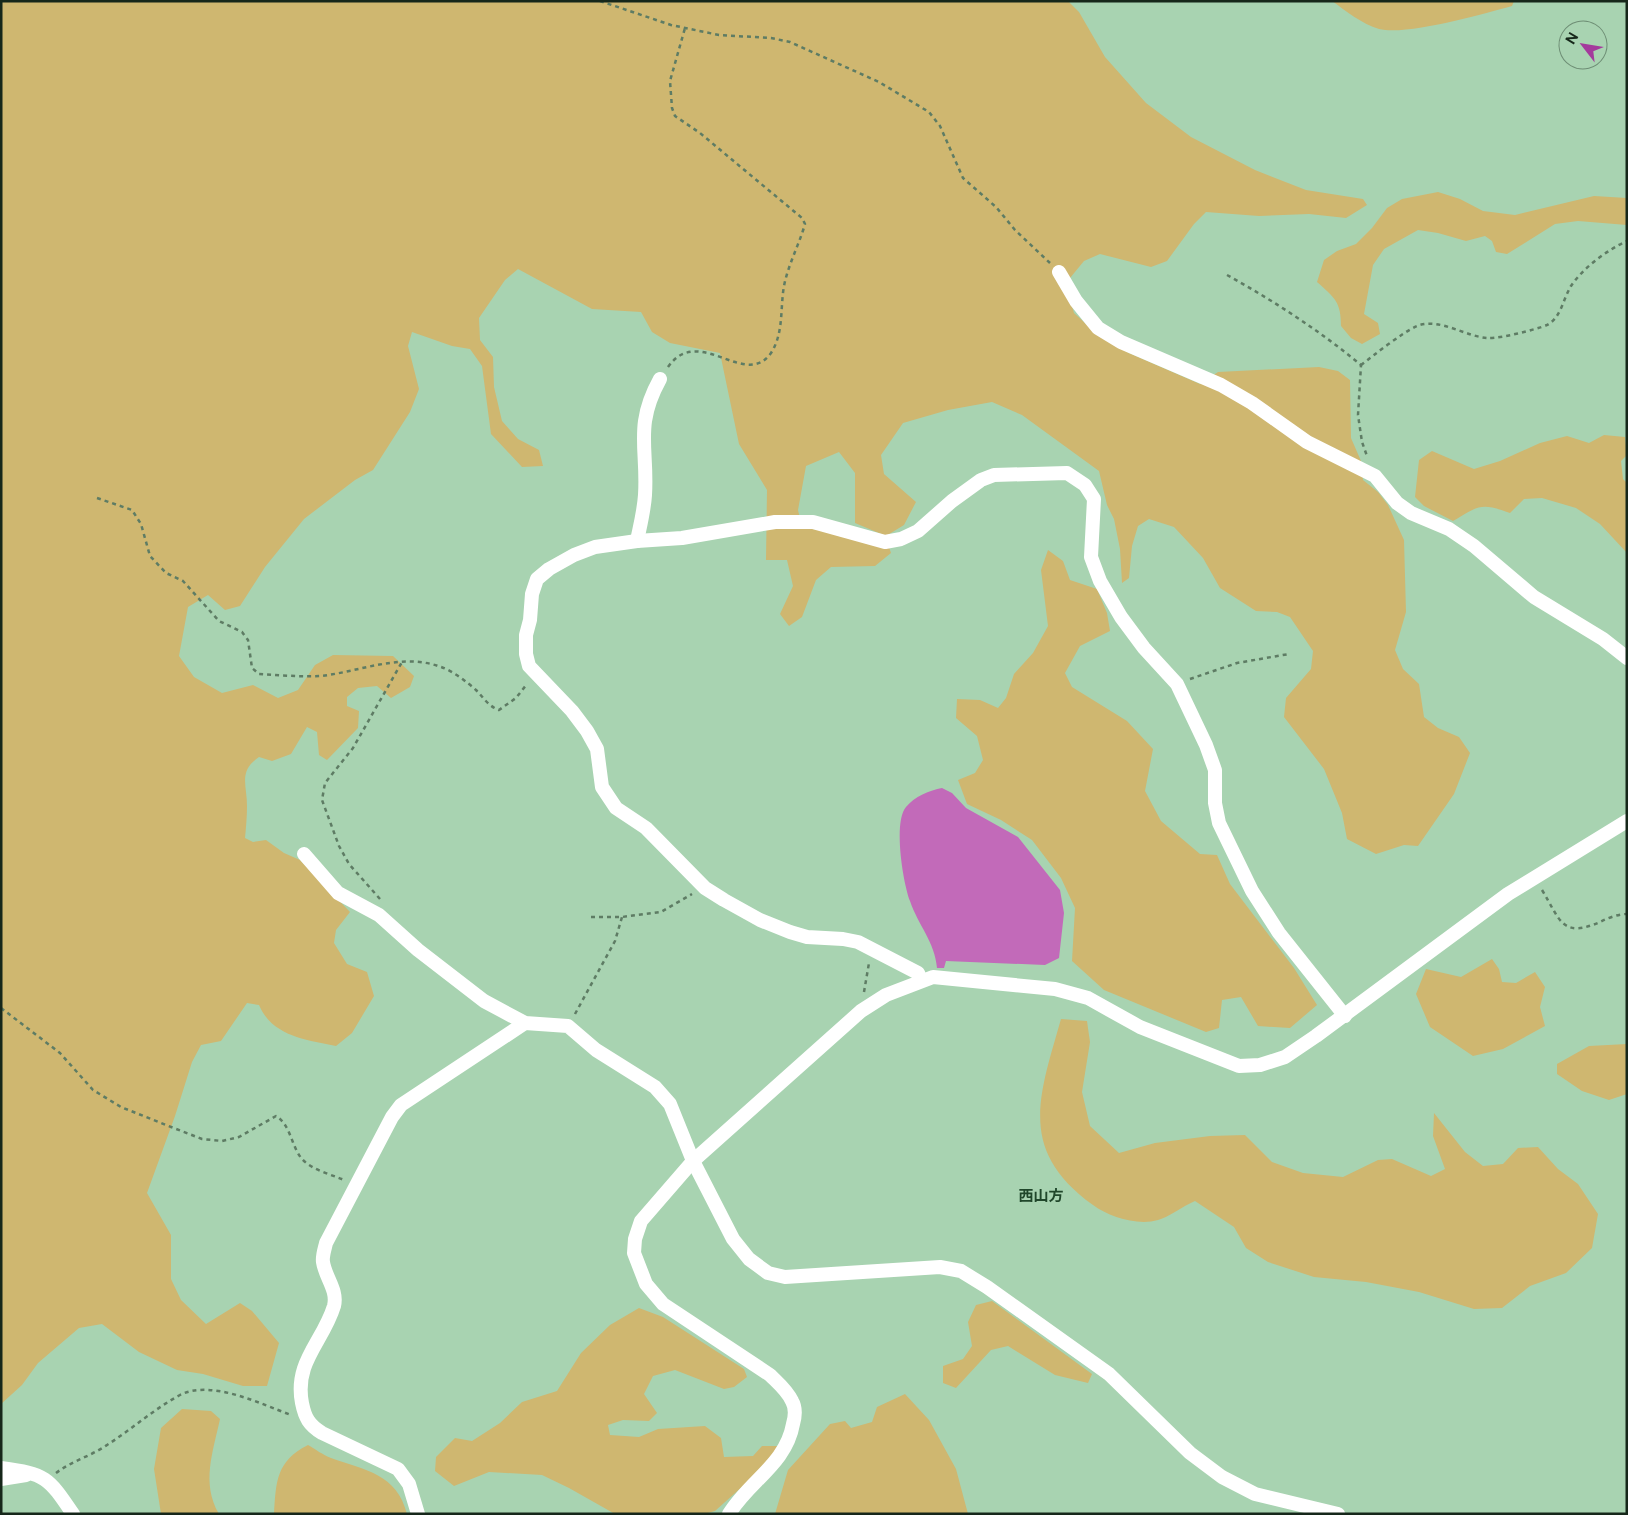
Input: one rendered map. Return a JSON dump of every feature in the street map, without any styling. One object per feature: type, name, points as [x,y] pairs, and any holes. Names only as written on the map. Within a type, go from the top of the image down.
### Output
[{"type":"street","points":[[1060,272],[1076,301],[1098,328],[1121,342],[1220,385],[1252,403],[1306,442],[1375,476],[1397,503],[1449,529],[1474,546],[1534,596],[1604,639],[1627,658]]},
{"type":"street","points":[[636,541],[646,493],[643,436],[647,408],[660,379]]},
{"type":"street","points":[[927,979],[858,942],[808,937],[760,920],[705,888],[646,828],[616,808],[602,787],[598,748],[572,711],[535,674],[526,654],[532,594],[537,579],[549,569],[574,555],[595,547],[636,541],[682,538],[775,522],[813,522],[885,542],[902,539],[918,531],[952,501],[981,480],[994,475],[1067,473],[1085,485],[1094,499],[1091,557],[1100,581],[1127,625],[1177,684],[1206,745],[1214,770],[1215,803],[1219,823],[1252,891],[1279,933],[1345,1016]]},
{"type":"street","points":[[729,1514],[744,1494],[775,1464],[791,1437],[795,1416],[793,1402],[785,1389],[770,1374],[663,1304],[646,1284],[634,1254],[635,1239],[640,1221],[693,1161],[861,1011],[886,995],[927,979],[1055,988],[1088,998],[1140,1027],[1239,1066],[1260,1065],[1285,1057],[1345,1016],[1444,940],[1536,876],[1627,821]]},
{"type":"street","points":[[304,854],[338,893],[379,915],[418,950],[484,1001],[525,1023],[568,1026],[596,1050],[655,1087],[670,1104],[693,1161],[733,1239],[749,1259],[768,1273],[785,1277],[940,1267],[962,1271],[987,1286],[1109,1374],[1190,1453],[1222,1477],[1255,1494],[1338,1514]]},
{"type":"street","points":[[418,1514],[409,1484],[398,1469],[322,1433],[311,1426],[305,1416],[298,1386],[304,1368],[334,1305],[334,1292],[323,1260],[326,1243],[392,1117],[401,1104],[525,1023]]},
{"type":"street","points":[[1,1468],[34,1472],[50,1481],[73,1514]]},
{"type":"street","points":[[1,1479],[34,1472]]},
{"type":"path","points":[[600,1],[685,28],[719,35],[771,38],[790,42],[879,82],[929,112],[940,126],[964,178],[996,207],[1015,230],[1060,272]]},
{"type":"path","points":[[660,379],[676,357],[687,351],[698,350],[747,365],[760,362],[770,354],[778,338],[784,285],[805,224],[802,218],[700,133],[675,116],[672,108],[670,81],[685,28]]},
{"type":"path","points":[[1361,366],[1417,326],[1430,324],[1486,338],[1504,338],[1548,325],[1558,315],[1571,286],[1582,272],[1615,246],[1627,241]]},
{"type":"path","points":[[1227,275],[1319,332],[1361,366]]},
{"type":"path","points":[[1361,366],[1358,415],[1362,442],[1375,476]]},
{"type":"path","points":[[97,498],[132,510],[141,524],[150,556],[166,574],[184,581],[219,621],[242,632],[248,640],[252,668],[259,674],[320,676],[379,664],[402,662],[441,666],[475,689],[491,707],[499,710],[516,698],[535,674]]},
{"type":"path","points":[[1177,684],[1237,663],[1289,654]]},
{"type":"path","points":[[381,900],[349,864],[322,800],[325,783],[353,748],[402,662]]},
{"type":"path","points":[[1536,876],[1540,887],[1562,923],[1572,929],[1586,928],[1610,918],[1627,914]]},
{"type":"path","points":[[591,917],[622,917],[661,912],[696,891],[705,888]]},
{"type":"path","points":[[568,1026],[615,941],[622,917]]},
{"type":"path","points":[[861,1011],[872,949]]},
{"type":"path","points":[[1,1008],[60,1052],[93,1090],[121,1107],[202,1139],[222,1141],[239,1137],[276,1116],[282,1120],[300,1157],[309,1166],[358,1183]]},
{"type":"path","points":[[50,1481],[65,1466],[106,1446],[182,1394],[202,1390],[228,1393],[295,1417],[305,1416]]},
{"type":"shaded area","points":[[1,1],[1068,1],[1079,12],[1105,57],[1146,103],[1191,137],[1255,170],[1306,190],[1363,199],[1367,205],[1346,218],[1309,214],[1259,216],[1206,212],[1194,224],[1167,261],[1151,267],[1100,254],[1084,261],[1070,278],[1068,292],[1074,313],[1096,333],[1129,353],[1200,384],[1218,372],[1319,367],[1338,371],[1350,380],[1351,438],[1361,461],[1363,480],[1378,492],[1388,505],[1404,540],[1406,612],[1395,650],[1403,669],[1419,684],[1424,717],[1438,728],[1459,737],[1470,753],[1454,794],[1418,846],[1404,845],[1376,854],[1347,839],[1342,813],[1324,769],[1284,717],[1286,698],[1311,669],[1313,651],[1290,617],[1277,612],[1256,611],[1220,588],[1203,558],[1174,527],[1149,519],[1138,526],[1132,546],[1129,578],[1122,583],[1120,549],[1114,519],[1107,505],[1099,471],[1022,415],[992,402],[948,410],[903,423],[881,455],[884,474],[916,502],[904,525],[886,536],[855,523],[855,473],[839,452],[806,466],[798,510],[802,528],[824,530],[889,547],[891,553],[875,566],[831,567],[816,580],[802,617],[789,626],[780,614],[793,586],[787,560],[766,560],[767,490],[739,444],[720,353],[670,343],[652,332],[641,312],[592,309],[518,269],[505,280],[479,318],[480,340],[493,357],[494,387],[502,421],[518,439],[539,450],[543,466],[522,467],[491,434],[482,366],[470,349],[452,346],[412,332],[408,346],[419,389],[410,412],[373,470],[355,480],[304,519],[265,567],[240,606],[225,610],[208,595],[188,607],[179,656],[194,677],[222,693],[253,685],[278,698],[298,690],[315,665],[333,655],[393,656],[414,676],[410,687],[391,698],[377,686],[358,688],[347,697],[347,706],[359,711],[358,728],[327,760],[319,755],[317,732],[307,727],[291,754],[272,761],[259,757],[248,768],[245,779],[247,818],[245,838],[253,842],[266,840],[284,853],[300,860],[350,912],[336,930],[334,943],[347,964],[367,972],[374,996],[352,1033],[336,1046],[291,1035],[272,1024],[259,1005],[247,1003],[221,1041],[201,1045],[192,1062],[147,1193],[171,1235],[171,1279],[181,1300],[206,1324],[240,1303],[252,1311],[279,1343],[267,1386],[243,1386],[203,1374],[177,1370],[139,1352],[102,1324],[79,1328],[38,1363],[22,1385],[1,1404]]},
{"type":"shaded area","points":[[1332,1],[1514,1],[1512,6],[1464,19],[1425,27],[1391,30],[1379,29],[1366,24]]},
{"type":"shaded area","points":[[1438,192],[1460,199],[1483,211],[1515,215],[1594,196],[1627,198],[1627,225],[1578,221],[1555,224],[1507,254],[1496,252],[1492,241],[1485,236],[1466,241],[1438,233],[1418,230],[1384,249],[1373,265],[1364,314],[1378,323],[1380,334],[1362,344],[1351,338],[1341,326],[1340,311],[1336,301],[1317,282],[1324,260],[1337,251],[1356,244],[1372,228],[1387,208],[1402,199]]},
{"type":"shaded area","points":[[1604,435],[1625,437],[1627,455],[1621,461],[1623,479],[1627,483],[1627,553],[1600,524],[1576,508],[1542,498],[1524,499],[1510,513],[1480,507],[1453,521],[1424,506],[1415,497],[1419,460],[1432,451],[1474,469],[1500,461],[1540,443],[1567,436],[1589,443]]},
{"type":"shaded area","points":[[1048,550],[1063,561],[1070,580],[1097,589],[1107,613],[1110,631],[1080,646],[1065,673],[1072,687],[1127,721],[1153,749],[1145,791],[1161,821],[1200,854],[1217,855],[1230,884],[1294,968],[1317,1005],[1290,1028],[1258,1026],[1241,997],[1222,1000],[1219,1028],[1206,1032],[1104,990],[1072,961],[1075,908],[1061,878],[1032,840],[1001,820],[967,804],[958,780],[975,773],[983,760],[977,736],[956,718],[957,699],[980,700],[998,708],[1006,698],[1014,674],[1033,653],[1048,626],[1041,570]]},
{"type":"shaded area","points":[[942,788],[952,793],[966,808],[1018,837],[1060,890],[1064,913],[1059,958],[1045,965],[946,961],[944,968],[937,968],[930,942],[913,910],[907,892],[900,853],[900,825],[906,807],[913,800],[932,790]]},
{"type":"shaded area","points":[[1492,959],[1499,969],[1502,982],[1516,983],[1535,972],[1545,987],[1540,1007],[1545,1026],[1503,1049],[1473,1056],[1430,1027],[1416,994],[1426,969],[1461,977]]},
{"type":"shaded area","points":[[1061,1019],[1087,1021],[1090,1042],[1082,1092],[1090,1126],[1119,1153],[1155,1143],[1210,1136],[1245,1135],[1272,1162],[1303,1173],[1343,1177],[1378,1160],[1392,1159],[1431,1176],[1445,1169],[1433,1136],[1434,1113],[1465,1152],[1483,1166],[1503,1164],[1518,1148],[1538,1147],[1558,1169],[1578,1184],[1598,1214],[1592,1248],[1566,1273],[1530,1286],[1502,1308],[1474,1309],[1419,1292],[1366,1282],[1314,1277],[1268,1262],[1246,1248],[1234,1227],[1195,1201],[1166,1217],[1150,1222],[1115,1217],[1093,1205],[1069,1184],[1053,1164],[1044,1143],[1040,1121],[1041,1098]]},
{"type":"shaded area","points":[[1627,1044],[1627,1094],[1609,1100],[1582,1091],[1557,1074],[1557,1064],[1589,1046]]},
{"type":"shaded area","points":[[992,1301],[1092,1374],[1088,1383],[1055,1375],[1008,1346],[991,1350],[956,1388],[943,1383],[943,1366],[963,1359],[972,1346],[968,1322],[976,1305]]},
{"type":"shaded area","points":[[639,1308],[663,1317],[744,1369],[747,1377],[734,1387],[724,1389],[675,1370],[653,1376],[644,1394],[657,1413],[649,1421],[623,1420],[608,1425],[610,1435],[639,1437],[658,1429],[705,1426],[721,1438],[724,1457],[753,1456],[762,1446],[778,1446],[772,1460],[715,1511],[704,1514],[615,1514],[542,1475],[489,1472],[454,1486],[435,1471],[436,1457],[455,1438],[472,1441],[500,1423],[522,1402],[557,1391],[581,1353],[610,1325]]},
{"type":"shaded area","points":[[905,1394],[929,1420],[956,1469],[968,1514],[775,1514],[788,1470],[830,1424],[845,1421],[851,1428],[872,1422],[877,1407]]},
{"type":"shaded area","points":[[182,1409],[211,1411],[220,1419],[210,1467],[211,1491],[219,1514],[161,1514],[154,1469],[161,1428]]},
{"type":"shaded area","points":[[308,1445],[328,1457],[367,1470],[388,1482],[396,1490],[407,1514],[274,1514],[277,1482],[284,1465],[297,1451]]},
{"type":"district","name":"西山方","points":[[1041,1195]]}]
